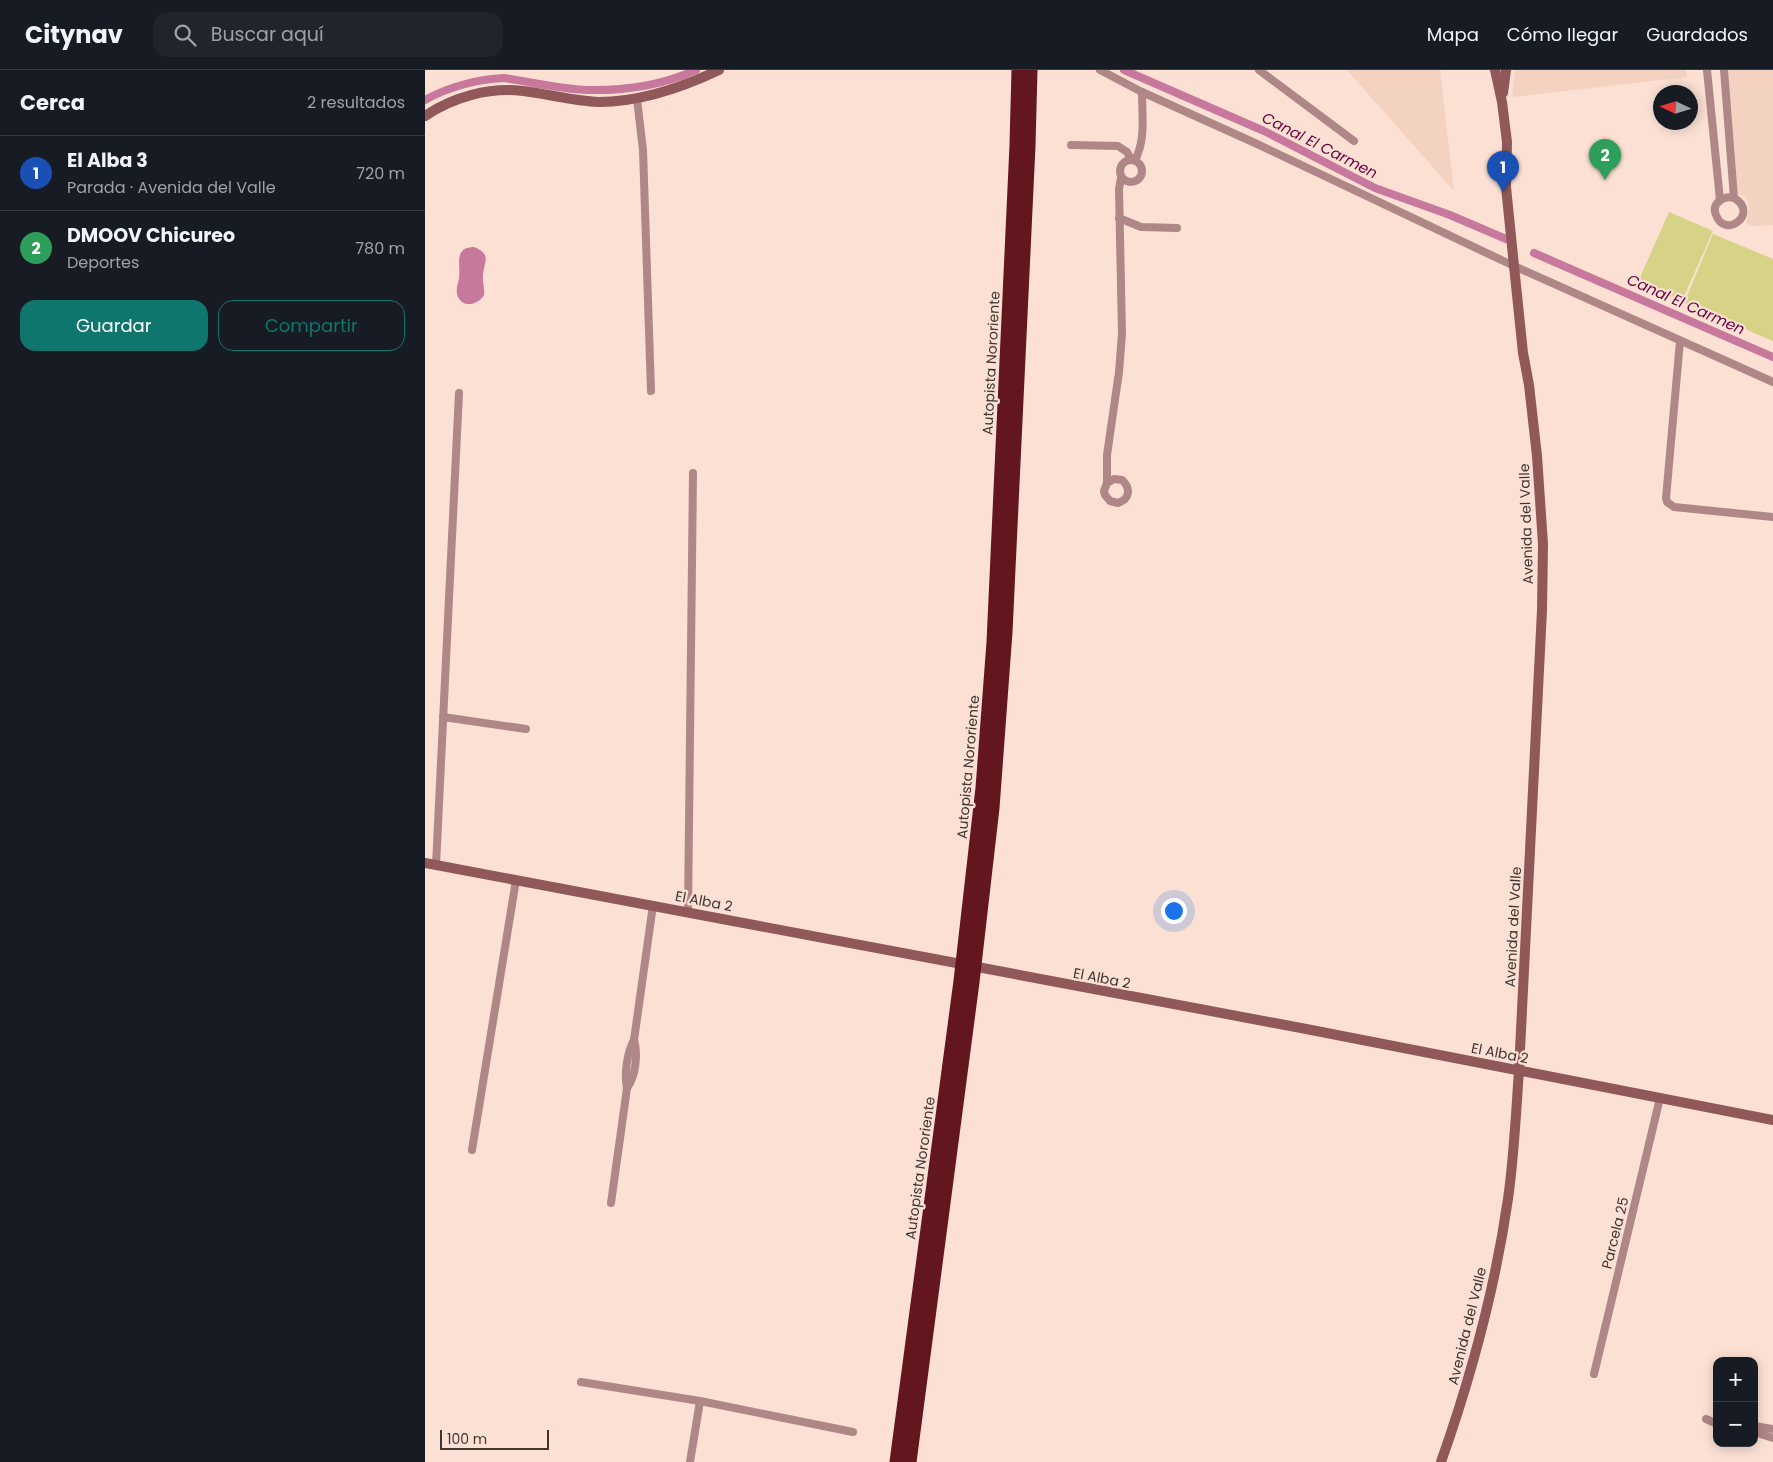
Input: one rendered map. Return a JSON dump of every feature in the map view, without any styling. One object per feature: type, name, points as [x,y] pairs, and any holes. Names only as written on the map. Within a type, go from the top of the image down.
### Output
[{"type":"highway","name":"Autopista Nororiente","points":[[970,951],[993,661],[1019,70]]},
{"type":"highway","name":"Autopista Nororiente","points":[[897,1462],[992,808],[1005,632],[1030,70]]},
{"type":"highway","name":"Autopista Nororiente","points":[[909,1462],[966,981]]},
{"type":"street","points":[[425,116],[461,98],[497,91],[521,91],[598,102],[637,98],[674,89],[719,70]]},
{"type":"street","points":[[1100,70],[1142,92],[1255,143],[1517,267],[1773,382]]},
{"type":"street","points":[[1259,70],[1354,141]]},
{"type":"street","name":"Avenida del Valle","points":[[1441,1462],[1474,1359],[1497,1260],[1508,1199],[1515,1137],[1519,1070],[1543,577],[1540,485],[1529,385],[1531,374],[1517,267],[1512,173],[1503,102],[1495,70]]},
{"type":"street","name":"Avenida del Valle","points":[[1503,102],[1507,70]]},
{"type":"street","points":[[1724,70],[1734,198]]},
{"type":"street","points":[[1709,71],[1720,200]]},
{"type":"street","points":[[1107,483],[1107,455],[1119,372],[1122,334],[1119,189],[1121,169],[1128,160],[1133,160],[1141,149],[1142,92]]},
{"type":"street","points":[[637,98],[643,150],[651,391]]},
{"type":"street","points":[[1071,145],[1118,146],[1141,165],[1142,170],[1141,177],[1132,182],[1124,181],[1121,178]]},
{"type":"street","points":[[1725,197],[1734,198],[1741,204],[1743,214],[1738,222],[1731,225],[1720,222],[1716,216],[1715,208],[1720,200],[1725,197]]},
{"type":"street","points":[[1119,218],[1141,228],[1177,228]]},
{"type":"street","points":[[1680,340],[1667,502],[1674,507],[1773,517]]},
{"type":"street","points":[[436,865],[459,393]]},
{"type":"street","points":[[688,912],[693,473]]},
{"type":"street","points":[[443,717],[526,729]]},
{"type":"street","name":"El Alba 2","points":[[425,863],[1519,1070],[1773,1120]]},
{"type":"street","points":[[471,1150],[516,880]]},
{"type":"street","points":[[611,1203],[627,1088],[625,1078],[630,1049],[634,1040],[653,906]]},
{"type":"street","name":"Parcela 25","points":[[1594,1374],[1660,1098]]},
{"type":"street","points":[[581,1382],[700,1401],[853,1432]]},
{"type":"street","points":[[690,1462],[700,1401]]},
{"type":"street","points":[[1713,1419],[1706,1419],[1713,1422]]},
{"type":"street","points":[[1758,1427],[1773,1430]]},
{"type":"street","points":[[1758,1433],[1773,1438]]},
{"type":"shaded area","points":[[1347,70],[1440,70],[1454,191]]},
{"type":"shaded area","points":[[1515,70],[1686,70],[1687,77],[1512,97]]},
{"type":"shaded area","points":[[1726,70],[1773,70],[1773,225],[1753,226],[1746,223],[1749,208],[1748,202],[1744,196],[1736,193]]},
{"type":"shaded area","points":[[1669,212],[1713,231],[1682,301],[1638,282]]},
{"type":"shaded area","points":[[1713,234],[1773,259],[1773,341],[1684,303]]},
{"type":"shaded area","points":[[474,247],[483,252],[486,258],[483,277],[484,295],[479,301],[468,304],[461,301],[457,294],[459,258],[463,250]]},
{"type":"waterway","name":"Canal El Carmen","points":[[425,100],[453,88],[494,79],[504,78],[566,88],[601,90],[643,86],[670,80],[696,70]]},
{"type":"waterway","name":"Canal El Carmen","points":[[1124,70],[1264,131],[1375,188],[1450,215],[1506,239]]},
{"type":"waterway","name":"Canal El Carmen","points":[[1534,253],[1773,357]]},
{"type":"place","name":"DMOOV Chicureo","points":[[1605,180]]},
{"type":"place","name":"El Alba 3","points":[[1503,192]]}]
